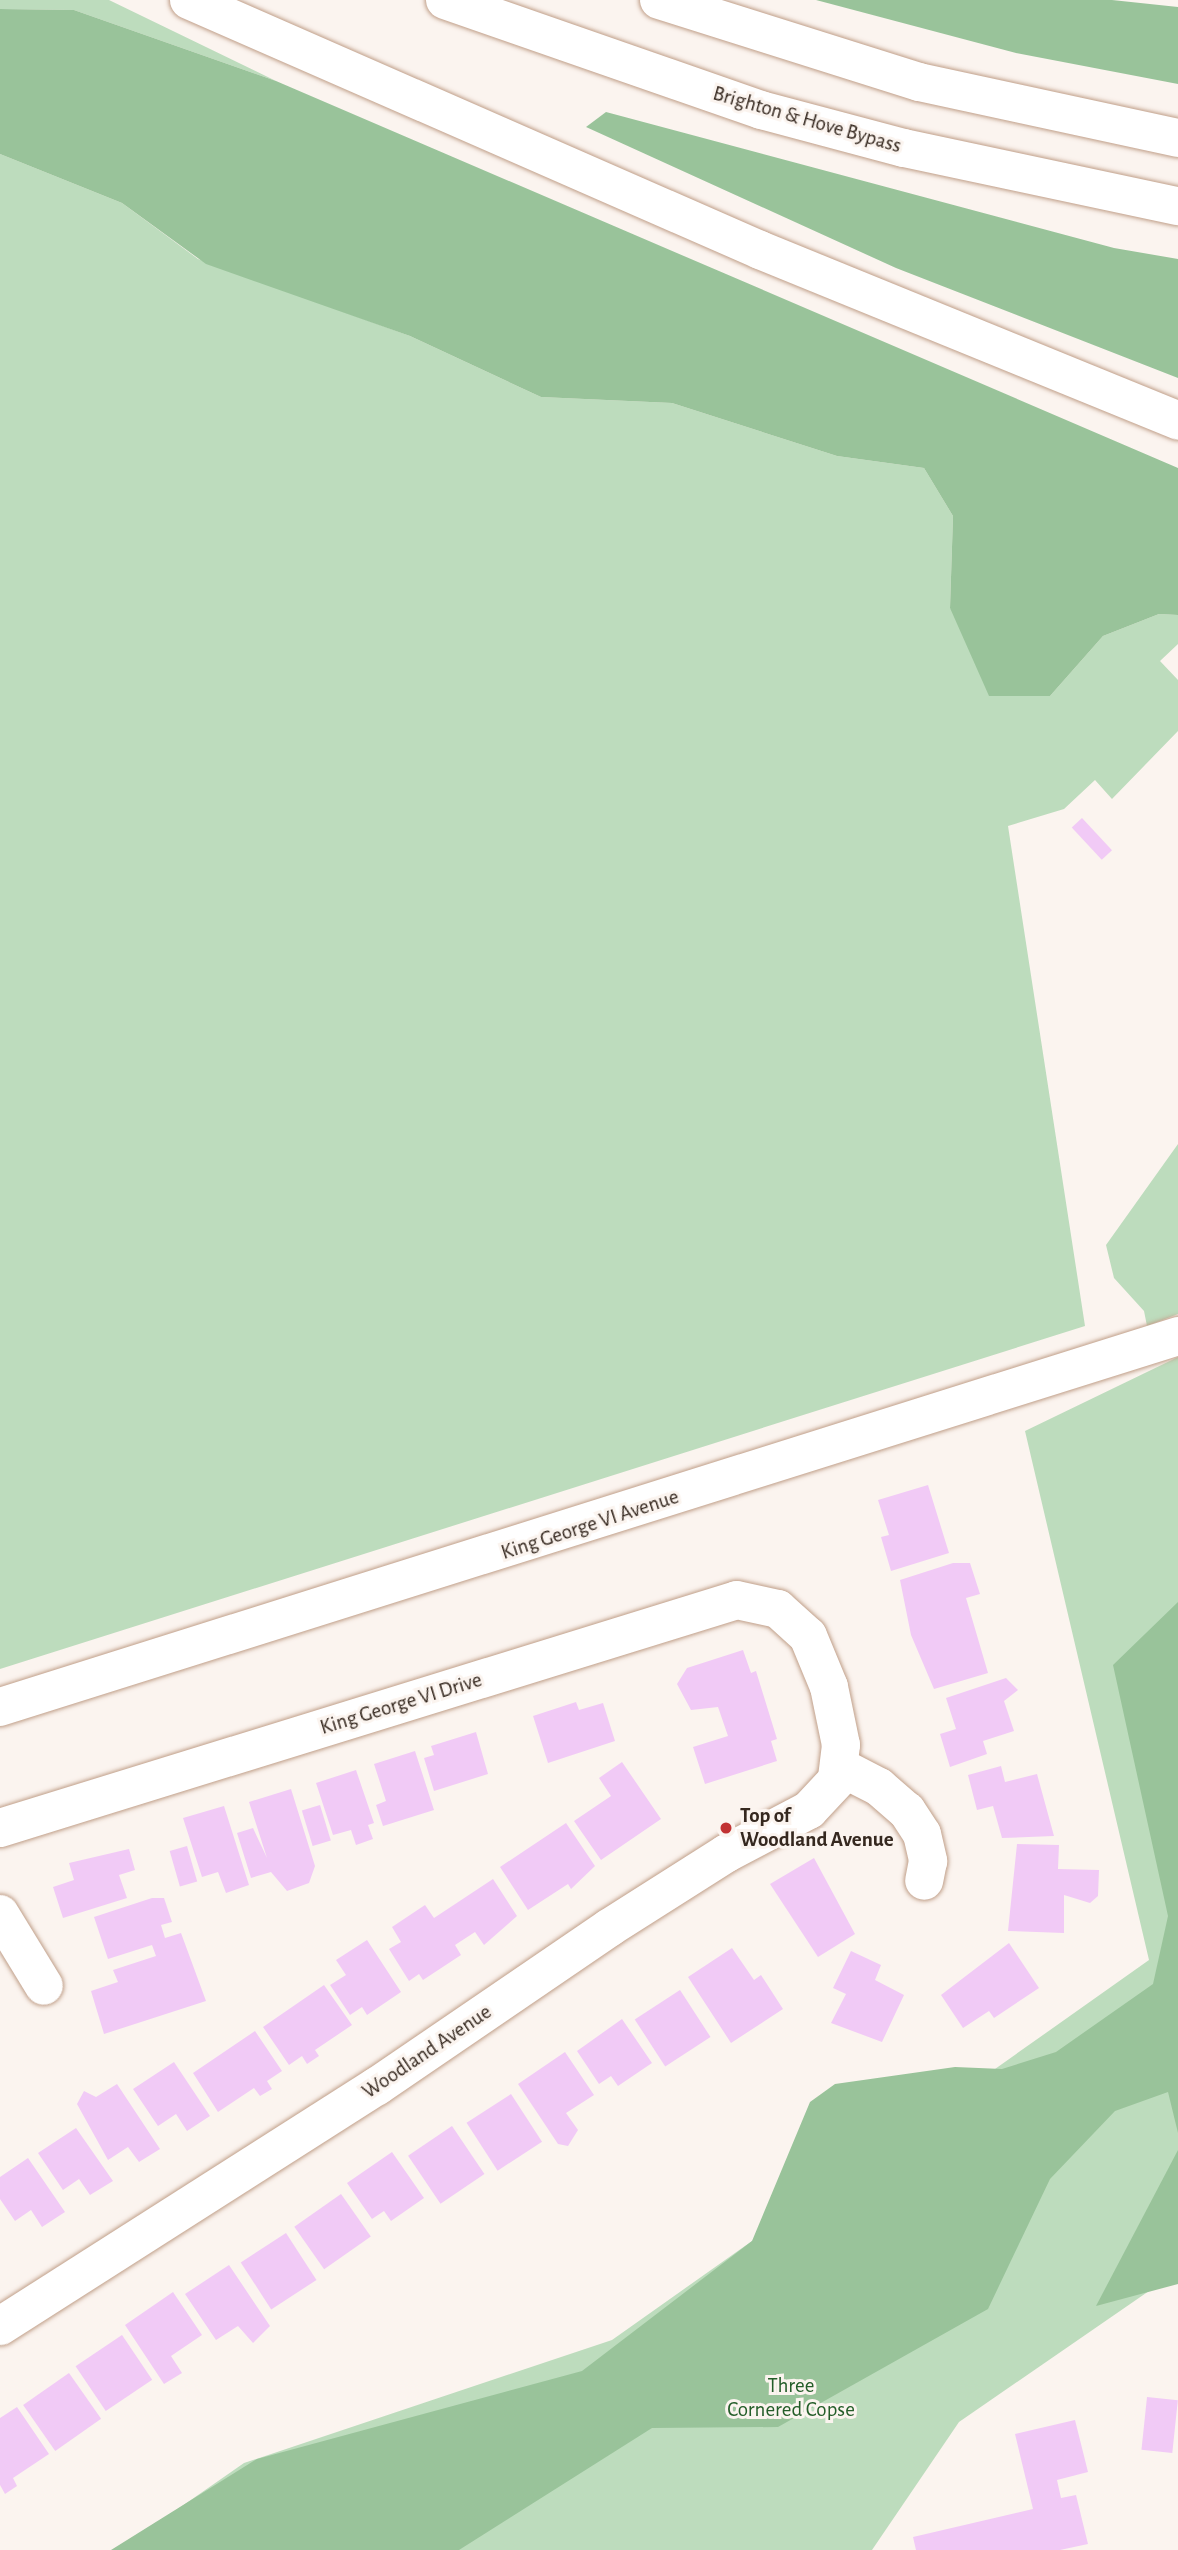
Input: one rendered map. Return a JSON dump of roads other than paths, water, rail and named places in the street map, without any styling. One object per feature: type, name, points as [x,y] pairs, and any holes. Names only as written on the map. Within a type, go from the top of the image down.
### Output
[{"type":"main road","points":[[189,0],[760,250],[1178,421]]},
{"type":"main road","name":"Brighton & Hove Bypass","points":[[445,0],[761,110],[904,148],[1178,205]]},
{"type":"main road","points":[[659,0],[919,82],[1178,138]]},
{"type":"main road","name":"King George VI Avenue","points":[[0,1707],[1178,1336]]},
{"type":"main road","name":"King George VI Drive","points":[[0,1828],[737,1600],[759,1601],[798,1624],[816,1651],[829,1687],[842,1768]]},
{"type":"main road","points":[[842,1768],[879,1787],[906,1811],[926,1848],[924,1881]]},
{"type":"main road","name":"Woodland Avenue","points":[[0,2326],[377,2087],[630,1914],[727,1853],[809,1811],[830,1791],[842,1768]]},
{"type":"main road","points":[[0,1914],[44,1986]]},
{"type":"place","name":"Top of Woodland Avenue","points":[[726,1828]]},
{"type":"park label","name":"Three Cornered Copse","points":[[791,2398]]}]
